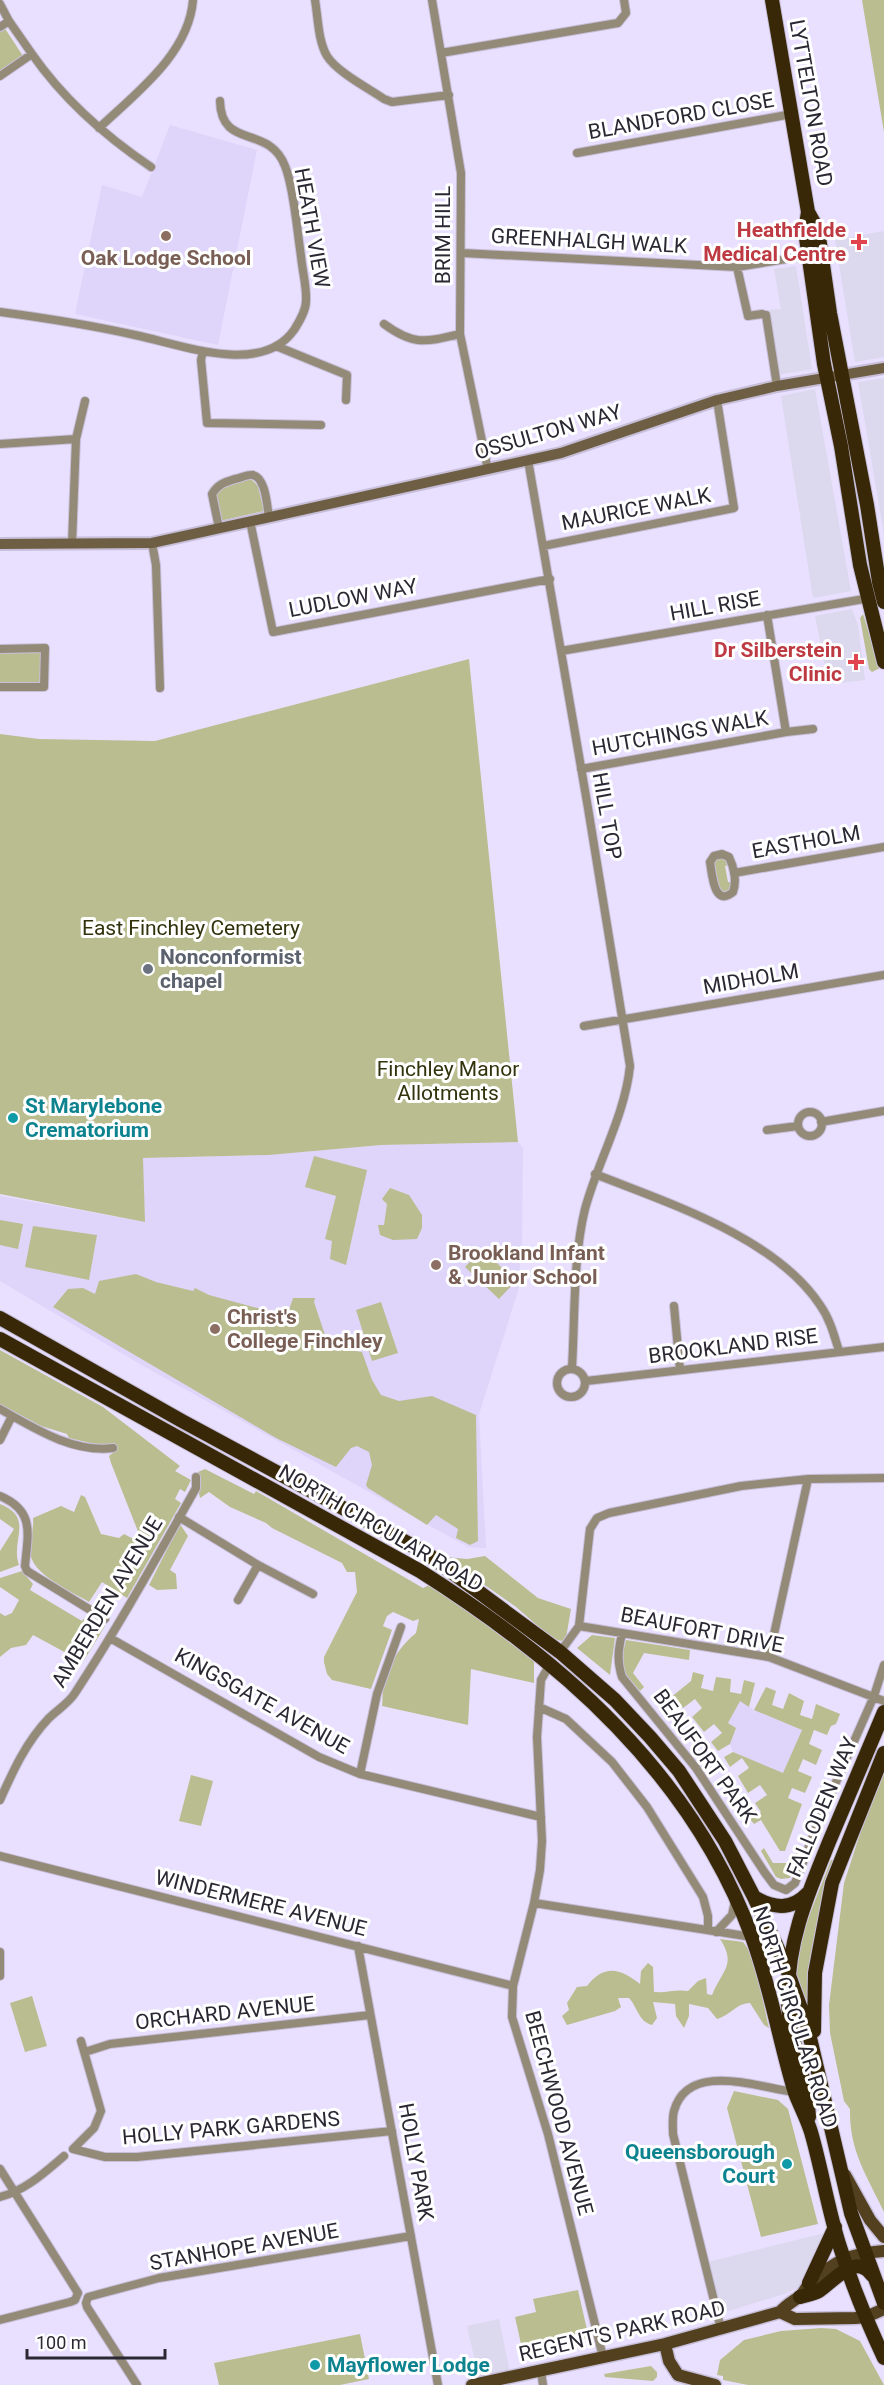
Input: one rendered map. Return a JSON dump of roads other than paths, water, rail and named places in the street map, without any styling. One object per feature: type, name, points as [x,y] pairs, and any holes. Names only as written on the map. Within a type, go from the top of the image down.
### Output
[{"type":"highway","name":"LYTTELTON ROAD","points":[[772,0],[808,212],[805,231],[815,255],[835,376]]},
{"type":"highway","points":[[835,376],[861,565],[879,598],[884,662]]},
{"type":"highway","name":"NORTH CIRCULAR ROAD","points":[[0,1318],[182,1421],[426,1553],[560,1652],[615,1700],[679,1771],[725,1841],[754,1896],[789,1972],[807,2025],[851,2213],[853,2259],[866,2317],[884,2358]]},
{"type":"highway","name":"NORTH CIRCULAR ROAD","points":[[0,1339],[420,1571],[482,1612],[550,1664],[638,1747],[695,1824],[720,1865],[752,1937],[795,2092],[810,2131],[835,2227],[853,2259],[873,2277],[884,2303]]},
{"type":"highway","name":"FALLODEN WAY","points":[[810,2131],[807,2093],[789,2017],[789,1972],[796,1926],[884,1712]]},
{"type":"highway","name":"FALLODEN WAY","points":[[815,2057],[813,2001],[815,1973],[832,1883],[884,1754]]},
{"type":"highway","points":[[754,1896],[769,1905],[785,1907],[798,1902],[809,1893]]},
{"type":"highway","points":[[809,2283],[835,2227]]},
{"type":"highway","points":[[800,2297],[817,2292],[853,2259],[868,2269],[873,2277]]},
{"type":"main road","points":[[838,2162],[856,2196],[884,2237]]},
{"type":"main road","points":[[853,2259],[884,2251]]},
{"type":"main road","name":"REGENT'S PARK ROAD","points":[[472,2385],[665,2344],[780,2312],[790,2301],[800,2297],[809,2283],[853,2259]]},
{"type":"main road","name":"REGENT'S PARK ROAD","points":[[780,2312],[795,2319],[866,2317],[884,2309]]},
{"type":"main road","points":[[665,2344],[677,2380],[715,2385]]},
{"type":"street","points":[[99,128],[168,58],[186,29],[193,0]]},
{"type":"street","points":[[315,0],[322,42],[327,56],[336,66],[392,102],[449,95]]},
{"type":"street","name":"BRIM HILL","points":[[432,0],[461,173],[460,334],[488,470]]},
{"type":"street","points":[[441,54],[618,23],[626,13],[624,0]]},
{"type":"street","points":[[0,4],[9,21],[57,87],[99,128],[152,167]]},
{"type":"street","points":[[0,27],[9,21]]},
{"type":"street","points":[[0,76],[32,54]]},
{"type":"street","name":"HEATH VIEW","points":[[0,312],[132,334],[227,355],[250,355],[276,346],[290,336],[299,323],[306,302],[296,218],[286,166],[278,152],[268,143],[234,132],[224,121],[220,112],[220,101]]},
{"type":"street","name":"BLANDFORD CLOSE","points":[[577,153],[792,114]]},
{"type":"street","name":"GREENHALGH WALK","points":[[462,253],[737,267],[815,255]]},
{"type":"street","points":[[737,267],[748,316],[764,315],[777,386]]},
{"type":"street","points":[[384,324],[398,334],[424,342],[460,334]]},
{"type":"street","points":[[276,346],[347,375],[346,400]]},
{"type":"street","points":[[203,351],[201,360],[207,423],[321,425]]},
{"type":"street","name":"OSSULTON WAY","points":[[0,544],[152,543],[567,451],[717,400],[777,386],[884,368]]},
{"type":"street","name":"MAURICE WALK","points":[[543,546],[734,508],[717,400]]},
{"type":"street","points":[[72,544],[76,439],[85,401]]},
{"type":"street","points":[[0,444],[76,439]]},
{"type":"street","name":"HILL TOP","points":[[528,460],[550,579],[630,1066],[628,1084],[595,1173]]},
{"type":"street","points":[[219,528],[212,494],[216,487],[251,475],[262,482],[269,517]]},
{"type":"street","name":"LUDLOW WAY","points":[[250,521],[273,632],[550,579]]},
{"type":"street","points":[[152,543],[156,565],[160,688]]},
{"type":"street","name":"HILL RISE","points":[[561,651],[879,598]]},
{"type":"street","name":"HUTCHINGS WALK","points":[[767,615],[786,732]]},
{"type":"street","points":[[0,648],[45,648],[44,687],[0,687]]},
{"type":"street","name":"HUTCHINGS WALK","points":[[581,769],[813,729]]},
{"type":"street","name":"EASTHOLM","points":[[734,873],[884,847]]},
{"type":"street","name":"EASTHOLM","points":[[718,854],[726,855],[732,862],[734,873],[736,883],[733,892],[726,896],[720,895],[713,885],[711,859],[718,854]]},
{"type":"street","name":"MIDHOLM","points":[[584,1026],[884,975]]},
{"type":"street","points":[[821,1122],[884,1111]]},
{"type":"street","points":[[810,1112],[820,1117],[819,1131],[811,1135],[802,1133],[798,1126],[801,1115],[810,1112]]},
{"type":"street","points":[[768,1130],[798,1126]]},
{"type":"street","points":[[595,1173],[686,1210],[745,1239],[776,1259],[819,1304],[832,1326],[839,1351]]},
{"type":"street","name":"BROOKLAND RISE","points":[[595,1173],[580,1236],[572,1368],[564,1370],[558,1377],[557,1386],[562,1394],[570,1397],[578,1395],[584,1389],[586,1381],[884,1347]]},
{"type":"street","points":[[674,1306],[680,1370]]},
{"type":"street","points":[[572,1368],[579,1371],[586,1381]]},
{"type":"street","points":[[0,1409],[64,1441],[100,1450],[113,1448]]},
{"type":"street","points":[[0,1440],[12,1416]]},
{"type":"street","name":"AMBERDEN AVENUE","points":[[0,1800],[14,1768],[31,1740],[49,1718],[73,1696],[110,1638],[196,1488],[196,1477]]},
{"type":"street","points":[[560,1652],[579,1626],[590,1528],[597,1518],[609,1513],[741,1486],[808,1479],[884,1478]]},
{"type":"street","points":[[768,1657],[808,1479]]},
{"type":"street","points":[[0,1496],[15,1503],[25,1514],[28,1530],[25,1566],[27,1571],[105,1618]]},
{"type":"street","points":[[179,1517],[258,1565],[313,1594]]},
{"type":"street","points":[[238,1600],[258,1565]]},
{"type":"street","name":"BEAUFORT DRIVE","points":[[579,1626],[768,1657],[884,1701]]},
{"type":"street","points":[[360,1774],[377,1694],[401,1627]]},
{"type":"street","name":"BEAUFORT PARK","points":[[622,1634],[618,1649],[618,1664],[622,1677],[696,1768],[774,1885],[786,1890],[795,1883],[818,1823],[874,1696]]},
{"type":"street","name":"KINGSGATE AVENUE","points":[[110,1638],[319,1757],[360,1774],[541,1817]]},
{"type":"street","name":"BEECHWOOD AVENUE","points":[[550,1664],[541,1680],[537,1737],[542,1841],[534,1903],[513,1986],[512,2017],[548,2134],[603,2357]]},
{"type":"street","points":[[874,1696],[884,1665]]},
{"type":"street","points":[[539,1707],[566,1719],[581,1731],[629,1783],[703,1897],[712,1931]]},
{"type":"street","name":"WINDERMERE AVENUE","points":[[0,1856],[513,1986]]},
{"type":"street","points":[[712,1931],[732,1915],[735,1906],[734,1897]]},
{"type":"street","points":[[534,1903],[752,1937]]},
{"type":"street","name":"HOLLY PARK","points":[[358,1946],[438,2385]]},
{"type":"street","points":[[0,1952],[0,1976]]},
{"type":"street","name":"ORCHARD AVENUE","points":[[85,2052],[110,2044],[370,2015]]},
{"type":"street","points":[[81,2041],[85,2052]]},
{"type":"street","name":"HOLLY PARK GARDENS","points":[[85,2052],[101,2111],[94,2127],[73,2149],[105,2157],[137,2157],[393,2131]]},
{"type":"street","points":[[721,2329],[673,2134],[674,2111],[682,2094],[697,2083],[720,2080],[795,2092]]},
{"type":"street","points":[[0,2197],[15,2193],[30,2184],[64,2156]]},
{"type":"street","points":[[0,2169],[77,2289],[78,2297],[70,2302],[0,2320]]},
{"type":"street","name":"STANHOPE AVENUE","points":[[137,2385],[87,2307],[87,2300],[91,2296],[159,2278],[411,2236]]},
{"type":"street","points":[[541,2371],[543,2385]]},
{"type":"place","name":"Oak Lodge School","points":[[166,236]]},
{"type":"place","name":"Heathfielde Medical Centre","points":[[859,242]]},
{"type":"place","name":"Dr Silberstein Clinic","points":[[856,662]]},
{"type":"place","name":"Nonconformist chapel","points":[[148,969]]},
{"type":"place","name":"St Marylebone Crematorium","points":[[13,1118]]},
{"type":"place","name":"Brookland Infant & Junior School","points":[[436,1265]]},
{"type":"place","name":"Christ's College Finchley","points":[[215,1329]]},
{"type":"place","name":"Queensborough Court","points":[[787,2164]]},
{"type":"place","name":"Mayflower Lodge","points":[[315,2365]]},
{"type":"park label","name":"East Finchley Cemetery","points":[[191,928]]},
{"type":"park label","name":"Finchley Manor Allotments","points":[[448,1081]]}]
